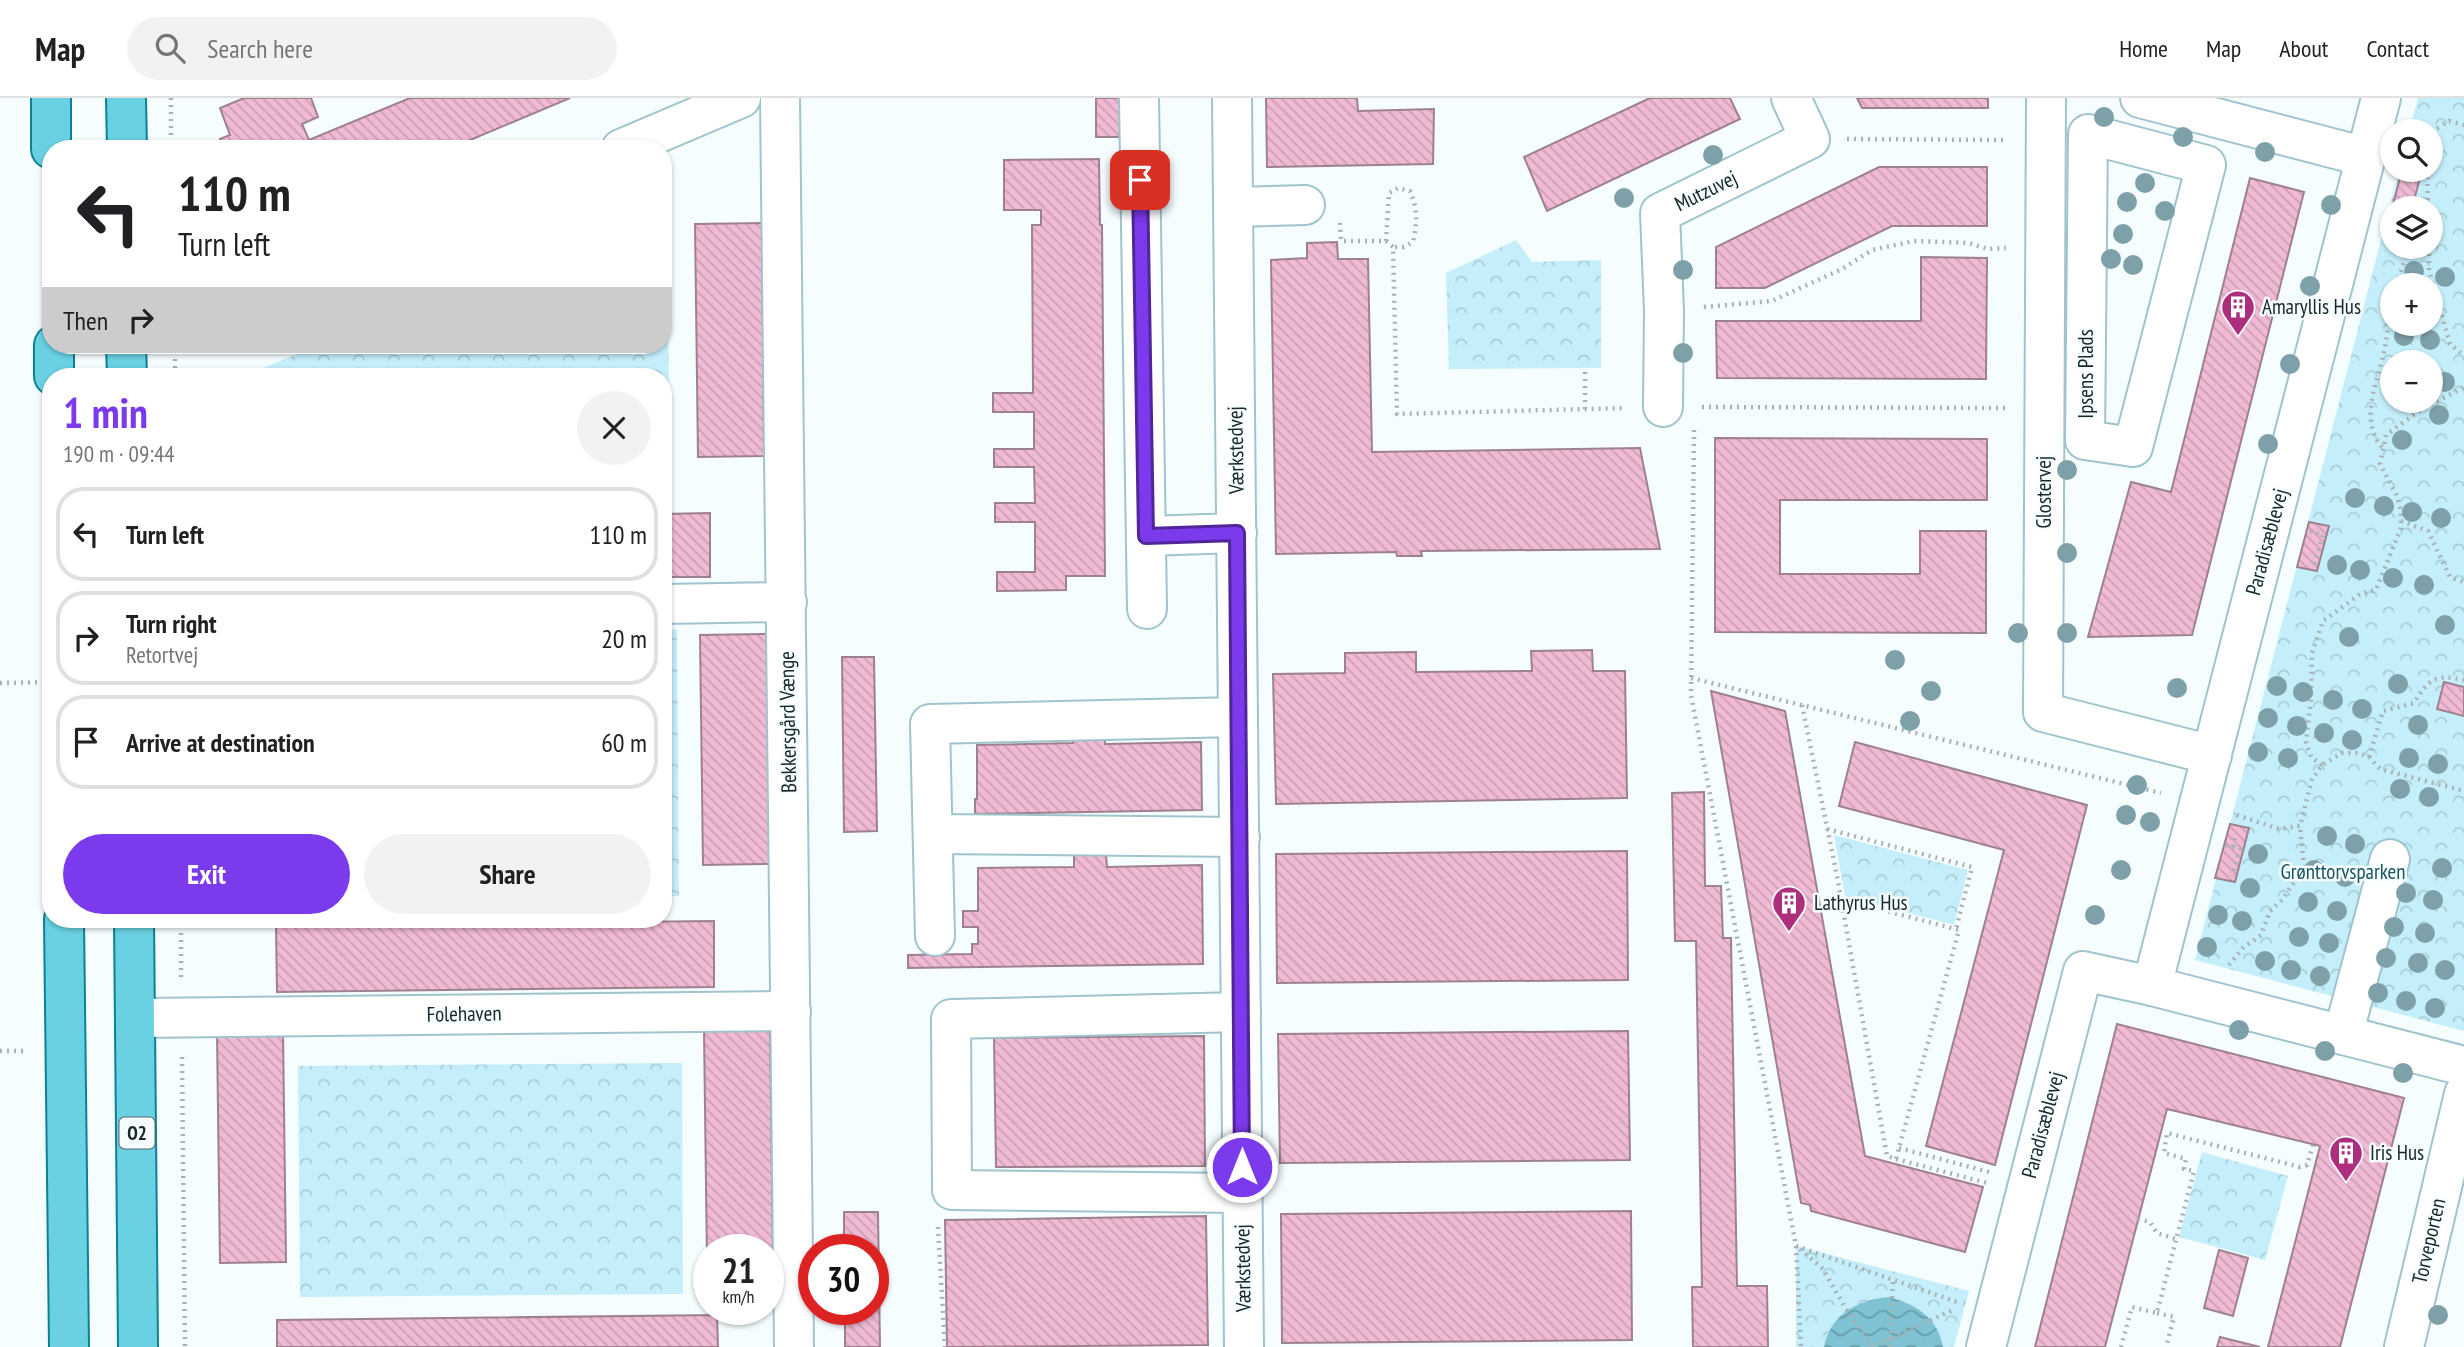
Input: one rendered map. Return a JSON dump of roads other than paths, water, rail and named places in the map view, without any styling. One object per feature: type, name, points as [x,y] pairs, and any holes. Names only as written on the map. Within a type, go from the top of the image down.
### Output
[{"type":"main road","points":[[51,98],[51,140]]},
{"type":"main road","points":[[126,98],[127,140]]},
{"type":"main road","points":[[64,928],[69,1347]]},
{"type":"main road","name":"O2","points":[[134,928],[138,1347]]},
{"type":"street","points":[[642,140],[741,98]]},
{"type":"street","name":"Bekkersgård Vænge","points":[[780,98],[794,1347]]},
{"type":"street","points":[[1139,98],[1147,609]]},
{"type":"street","name":"Værkstedvej","points":[[1233,98],[1244,1347]]},
{"type":"street","name":"Mutzuvej","points":[[1679,407],[1664,312],[1660,214],[1810,139],[1791,98]]},
{"type":"street","name":"Glostervej","points":[[2046,98],[2043,712],[2212,755]]},
{"type":"street","points":[[2140,98],[2366,157]]},
{"type":"street","name":"Paradisæblevej","points":[[2152,986],[2381,98]]},
{"type":"street","name":"Ipsens Plads","points":[[2088,134],[2206,166],[2133,447],[2085,440],[2088,134]]},
{"type":"street","points":[[1234,207],[1306,205]]},
{"type":"street","points":[[1146,536],[1237,533]]},
{"type":"street","points":[[672,604],[787,602]]},
{"type":"street","points":[[935,936],[930,724],[1238,717]]},
{"type":"street","points":[[933,834],[1240,837]]},
{"type":"street","points":[[2343,1035],[2390,859]]},
{"type":"street","name":"Paradisæblevej","points":[[1986,1347],[2083,971],[2152,986],[2464,1066]]},
{"type":"street","name":"Folehaven","points":[[137,1018],[791,1011]]},
{"type":"street","points":[[1241,1012],[951,1018],[952,1190],[1242,1193]]},
{"type":"street","name":"Torveporten","points":[[2404,1347],[2464,1094]]},
{"type":"water","points":[[1888,1297],[1924,1313],[1936,1328],[1943,1347],[1824,1347],[1832,1326],[1839,1317],[1856,1305]]},
{"type":"place","name":"Amaryllis Hus","points":[[2238,337]]},
{"type":"place","name":"Lathyrus Hus","points":[[1789,933]]},
{"type":"place","name":"Iris Hus","points":[[2346,1183]]},
{"type":"park label","name":"Grønttorvsparken","points":[[2343,872]]}]
